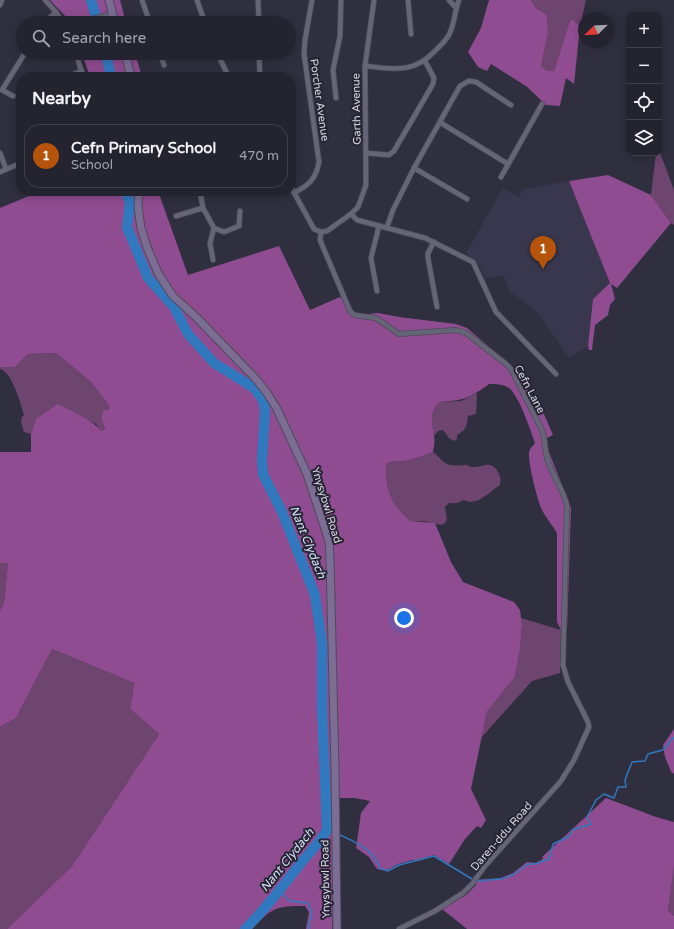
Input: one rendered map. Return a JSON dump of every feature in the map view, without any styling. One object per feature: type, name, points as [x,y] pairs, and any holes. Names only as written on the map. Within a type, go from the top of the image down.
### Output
[{"type":"main road","points":[[109,0],[112,14]]},
{"type":"main road","points":[[126,60],[130,72]]},
{"type":"main road","name":"Ynysybwl Road","points":[[139,196],[138,207],[141,228],[158,273],[172,295],[208,329],[255,378],[267,393],[277,409],[307,474],[329,541],[335,769],[337,929]]},
{"type":"street","points":[[0,5],[2,0]]},
{"type":"street","points":[[45,0],[59,16]]},
{"type":"street","points":[[142,0],[148,16]]},
{"type":"street","points":[[197,0],[203,16]]},
{"type":"street","points":[[258,0],[259,16]]},
{"type":"street","name":"Porcher Avenue","points":[[296,192],[313,180],[319,162],[304,54],[312,0]]},
{"type":"street","points":[[336,98],[333,70],[340,36],[341,0]]},
{"type":"street","name":"Garth Avenue","points":[[351,214],[358,207],[366,185],[365,66],[374,0]]},
{"type":"street","points":[[408,0],[411,34]]},
{"type":"street","points":[[449,0],[456,8]]},
{"type":"street","points":[[365,66],[405,69],[425,61],[441,46],[448,36],[459,0]]},
{"type":"street","points":[[52,16],[56,12]]},
{"type":"street","points":[[100,16],[112,14]]},
{"type":"street","points":[[13,96],[2,90],[21,60]]},
{"type":"street","points":[[78,60],[82,71],[79,72]]},
{"type":"street","points":[[162,60],[164,65]]},
{"type":"street","points":[[220,60],[226,72]]},
{"type":"street","points":[[259,60],[260,72]]},
{"type":"street","points":[[366,153],[389,155],[394,151],[433,84],[434,78],[425,61]]},
{"type":"street","points":[[387,227],[393,210],[414,168],[441,123],[460,86],[469,81],[476,82],[512,104]]},
{"type":"street","points":[[501,177],[542,104]]},
{"type":"street","points":[[441,123],[508,164]]},
{"type":"street","points":[[0,153],[6,169]]},
{"type":"street","points":[[0,172],[16,165]]},
{"type":"street","points":[[414,168],[467,199]]},
{"type":"street","points":[[201,196],[203,208],[214,228],[224,232],[239,226],[240,211]]},
{"type":"street","points":[[296,196],[314,230],[321,232],[327,231],[351,214],[357,220],[416,235],[434,242],[472,262],[496,312],[556,374]]},
{"type":"street","points":[[179,209],[178,215],[203,208]]},
{"type":"street","points":[[377,291],[371,258],[379,226]]},
{"type":"street","points":[[213,260],[210,243],[214,228]]},
{"type":"street","name":"Cefn Lane","points":[[321,232],[320,240],[350,311],[354,315],[376,318],[399,334],[456,330],[466,333],[511,369],[542,430],[548,461],[566,499],[563,665],[568,682],[588,722],[588,727]]},
{"type":"street","points":[[434,242],[428,253],[428,258],[437,307]]},
{"type":"street","name":"Daren-ddu Road","points":[[399,929],[435,911],[463,893],[484,866],[561,781],[574,760],[588,727]]},
{"type":"shaded area","points":[[50,0],[120,0],[124,16],[65,16]]},
{"type":"shaded area","points":[[489,0],[531,0],[536,8],[547,15],[548,33],[541,66],[548,71],[554,71],[570,20],[574,20],[578,24],[578,45],[574,84],[566,78],[560,106],[546,105],[526,86],[491,64],[487,71],[478,67],[468,52],[481,28]]},
{"type":"shaded area","points":[[531,0],[586,0],[583,12],[578,12],[578,24],[574,20],[570,20],[554,71],[548,71],[541,66],[548,33],[547,15],[536,8]]},
{"type":"shaded area","points":[[84,60],[137,60],[141,72],[88,72]]},
{"type":"shaded area","points":[[656,156],[661,156],[674,190],[674,225],[651,195]]},
{"type":"shaded area","points":[[608,175],[651,195],[671,223],[617,288],[611,284],[615,299],[610,305],[608,315],[595,325],[592,350],[589,350],[588,346],[593,299],[610,283],[569,181]]},
{"type":"shaded area","points":[[569,181],[610,283],[593,299],[588,346],[569,357],[535,310],[510,292],[503,275],[485,278],[479,264],[466,253],[503,188],[519,197],[523,189]]},
{"type":"shaded area","points":[[29,196],[160,196],[188,275],[279,246],[310,310],[340,297],[356,315],[378,313],[456,324],[467,328],[509,364],[541,407],[553,435],[547,438],[549,452],[571,508],[567,630],[561,630],[557,622],[557,533],[541,508],[529,458],[530,450],[535,443],[522,409],[510,389],[501,385],[489,384],[466,398],[439,402],[432,415],[434,440],[433,452],[408,460],[386,464],[387,482],[390,496],[398,508],[410,521],[435,523],[451,562],[463,582],[514,602],[520,610],[522,625],[520,649],[515,677],[487,711],[471,789],[486,820],[481,828],[477,826],[465,839],[449,864],[434,855],[398,864],[386,871],[377,869],[369,857],[356,848],[361,813],[370,801],[355,798],[333,798],[332,929],[306,929],[309,912],[305,906],[280,908],[270,912],[252,929],[7,929],[72,866],[159,734],[130,709],[134,683],[52,649],[16,718],[0,727],[0,611],[4,602],[8,563],[0,563],[0,452],[31,452],[31,434],[36,419],[58,404],[88,420],[101,431],[105,429],[101,417],[104,410],[109,410],[108,404],[91,382],[56,353],[28,354],[15,367],[0,367],[0,208]]},
{"type":"shaded area","points":[[56,353],[91,382],[108,404],[109,411],[101,416],[105,429],[101,431],[96,424],[87,420],[36,419],[31,434],[24,432],[21,422],[24,415],[18,397],[12,382],[4,371],[0,369],[0,367],[15,367],[28,354]]},
{"type":"shaded area","points":[[477,393],[476,414],[468,416],[466,427],[457,435],[457,439],[454,441],[449,438],[443,430],[438,431],[434,436],[432,418],[434,410],[439,402],[461,401]]},
{"type":"shaded area","points":[[433,452],[445,463],[450,465],[466,465],[472,467],[487,465],[493,466],[500,477],[499,486],[483,498],[474,502],[464,500],[457,503],[449,503],[445,507],[447,520],[441,525],[424,521],[410,521],[398,508],[390,496],[387,482],[386,464],[405,461]]},
{"type":"shaded area","points":[[0,563],[8,563],[4,602],[0,611]]},
{"type":"shaded area","points":[[521,618],[561,630],[560,673],[532,681],[481,738],[487,710],[515,677],[520,649],[522,625]]},
{"type":"shaded area","points":[[52,649],[134,683],[130,709],[159,734],[72,866],[7,929],[0,929],[0,727],[16,718]]},
{"type":"shaded area","points":[[674,729],[674,774],[671,772],[665,757],[663,745]]},
{"type":"shaded area","points":[[606,798],[656,817],[674,822],[674,867],[668,910],[674,916],[674,929],[467,929],[442,909],[466,895],[476,885],[476,880],[501,878],[513,873],[527,862],[536,863],[543,859],[542,857]]},
{"type":"shaded area","points":[[674,867],[674,916],[668,910]]},
{"type":"waterway","name":"Nant Clydach","points":[[91,0],[96,16]]},
{"type":"waterway","name":"Nant Clydach","points":[[107,60],[110,72]]},
{"type":"waterway","name":"Nant Clydach","points":[[127,196],[130,202],[127,227],[148,278],[174,307],[188,334],[214,363],[254,388],[263,400],[265,411],[262,460],[263,474],[282,512],[315,595],[322,643],[322,709],[327,830],[267,905],[245,929]]},
{"type":"waterway","points":[[476,881],[501,879],[513,875],[528,864],[535,864],[549,859],[553,844],[570,836],[572,830],[591,824],[587,817],[596,800],[604,794],[614,798],[618,787],[626,787],[625,780],[632,762],[645,761],[648,754],[663,750],[674,737]]},
{"type":"waterway","name":"Nant Clydach","points":[[327,830],[332,832]]},
{"type":"waterway","points":[[340,835],[364,847],[377,861],[380,868],[388,871],[399,865],[434,856],[472,879]]},
{"type":"waterway","points":[[279,891],[290,901],[308,903],[312,913],[308,927],[309,929]]},
{"type":"place","name":"Cefn Primary School","points":[[543,269]]}]
